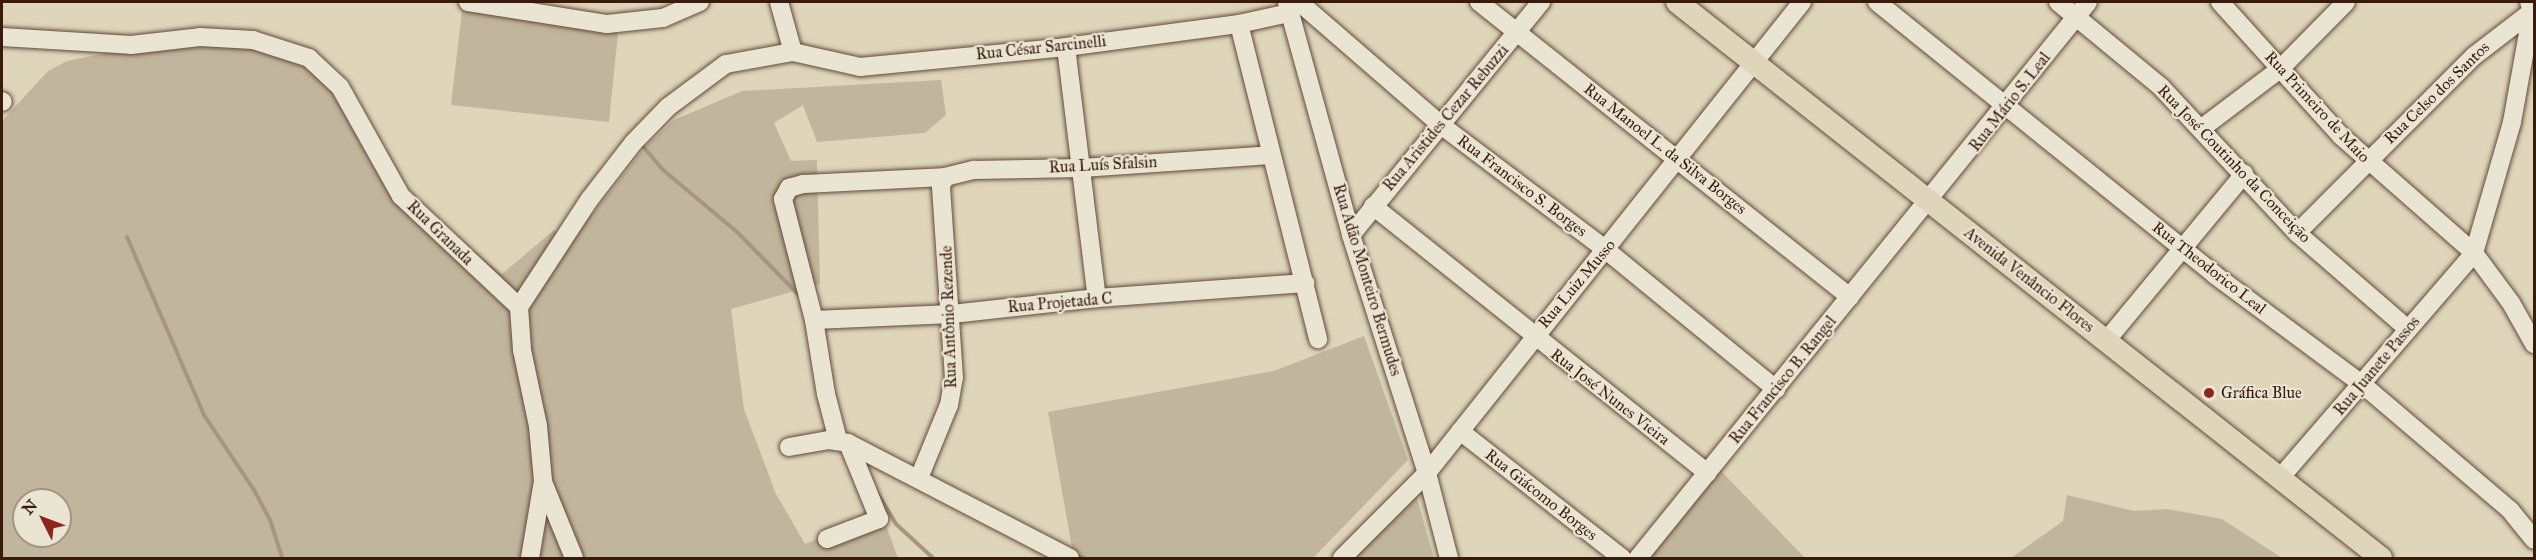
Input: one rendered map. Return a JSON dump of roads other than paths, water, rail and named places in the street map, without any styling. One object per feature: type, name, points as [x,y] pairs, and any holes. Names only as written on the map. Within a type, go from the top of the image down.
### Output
[{"type":"main road","name":"Avenida Venâncio Flores","points":[[1677,2],[2381,558]]},
{"type":"street","points":[[474,2],[607,24],[663,18],[700,2]]},
{"type":"street","points":[[530,558],[543,481],[538,426],[522,350],[519,307],[589,200],[662,113],[726,64],[793,52],[779,2]]},
{"type":"street","name":"Rua Manoel L. da Silva Borges","points":[[1479,2],[1850,297]]},
{"type":"street","name":"Rua Aristides Cezar Rebuzzi","points":[[1351,235],[1541,2]]},
{"type":"street","name":"Rua Luiz Musso","points":[[1342,558],[1427,472],[1802,2]]},
{"type":"street","name":"Rua Theodorico Leal","points":[[1876,2],[2181,248],[2362,384],[2510,510],[2535,540]]},
{"type":"street","name":"Rua José Coutinho da Conceição","points":[[2058,2],[2161,87],[2202,128],[2297,233],[2408,329]]},
{"type":"street","name":"Rua Mário S. Leal","points":[[1930,202],[2088,2]]},
{"type":"street","name":"Rua Primeiro de Maio","points":[[2220,2],[2366,160],[2474,254]]},
{"type":"street","points":[[2202,128],[2280,69],[2346,2]]},
{"type":"street","name":"Rua César Sarcinelli","points":[[793,52],[860,67],[1066,46],[1239,24],[1292,5]]},
{"type":"street","name":"Rua Francisco S. Borges","points":[[1292,5],[1441,125],[1606,250],[1776,389]]},
{"type":"street","name":"Rua Adão Monteiro Bermudes","points":[[1292,5],[1351,235],[1427,472],[1449,558]]},
{"type":"street","name":"Rua Celso dos Santos","points":[[2297,233],[2366,160],[2474,56],[2532,7]]},
{"type":"street","name":"Rua Juanete Passos","points":[[2280,478],[2474,254],[2512,122],[2532,7]]},
{"type":"street","points":[[1239,24],[1318,339]]},
{"type":"street","name":"Rua Granada","points":[[2,37],[131,45],[200,37],[253,40],[309,58],[340,87],[401,196],[519,307]]},
{"type":"street","points":[[1066,46],[1096,298]]},
{"type":"street","name":"Rua Luís Sfalsin","points":[[812,312],[783,199],[789,188],[803,184],[943,182],[974,170],[1082,168],[1271,155]]},
{"type":"street","points":[[2106,340],[2244,174]]},
{"type":"street","name":"Rua Antônio Rezende","points":[[919,478],[953,392],[952,314],[943,182]]},
{"type":"street","name":"Rua Francisco B. Rangel","points":[[1638,558],[1930,202]]},
{"type":"street","name":"Rua José Nunes Vieira","points":[[1373,207],[1708,473]]},
{"type":"street","points":[[2474,254],[2511,303],[2535,344]]},
{"type":"street","name":"Rua Projetada C","points":[[812,312],[952,314],[1096,298],[1305,283]]},
{"type":"street","points":[[812,312],[825,394],[843,442],[879,515],[876,522],[827,539]]},
{"type":"street","name":"Rua Giácomo Borges","points":[[1460,431],[1622,558]]},
{"type":"street","points":[[789,447],[843,442],[919,478],[1070,558]]},
{"type":"street","points":[[543,481],[574,558]]},
{"type":"waterway","points":[[642,145],[662,169],[737,232],[799,295]]},
{"type":"waterway","points":[[127,237],[204,415],[254,490],[270,520],[282,558]]},
{"type":"waterway","points":[[878,494],[896,524],[933,558]]},
{"type":"waterway","points":[[1075,555],[1085,558]]},
{"type":"place","name":"Gráfica Blue","points":[[2209,393]]}]
